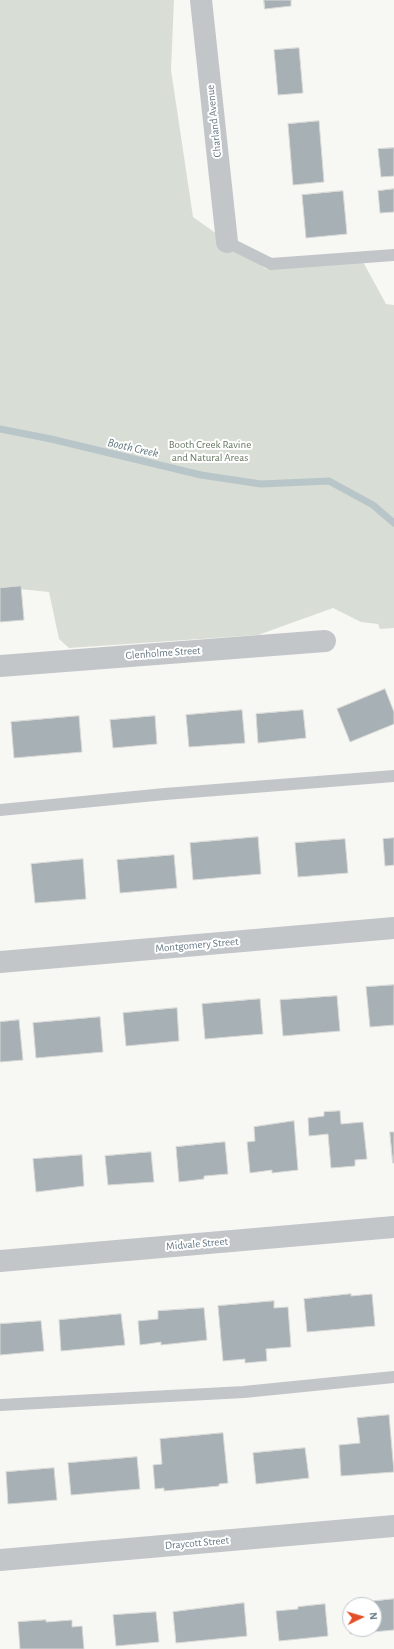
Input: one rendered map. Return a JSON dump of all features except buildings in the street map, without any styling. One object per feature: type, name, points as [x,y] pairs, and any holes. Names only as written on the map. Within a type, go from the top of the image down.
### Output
[{"type":"street","name":"Charland Avenue","points":[[201,0],[227,242]]},
{"type":"street","name":"Glenholme Street","points":[[0,666],[325,641]]},
{"type":"street","name":"Montgomery Street","points":[[0,962],[394,928]]},
{"type":"street","name":"Midvale Street","points":[[0,1261],[394,1227]]},
{"type":"street","name":"Draycott Street","points":[[0,1560],[394,1526]]},
{"type":"lane","points":[[227,242],[271,264],[394,255]]},
{"type":"lane","points":[[0,810],[173,793],[394,776]]},
{"type":"lane","points":[[0,1406],[244,1392],[394,1377]]},
{"type":"green space","name":"Booth Creek Ravine and Natural Areas","points":[[0,0],[174,0],[171,70],[193,217],[266,269],[362,260],[386,304],[394,305],[394,628],[380,629],[378,624],[361,622],[333,608],[258,635],[69,648],[59,639],[49,592],[0,587]]},
{"type":"waterway","name":"Booth Creek","points":[[0,429],[51,439],[201,475],[261,484],[329,481],[373,505],[394,523]]}]
